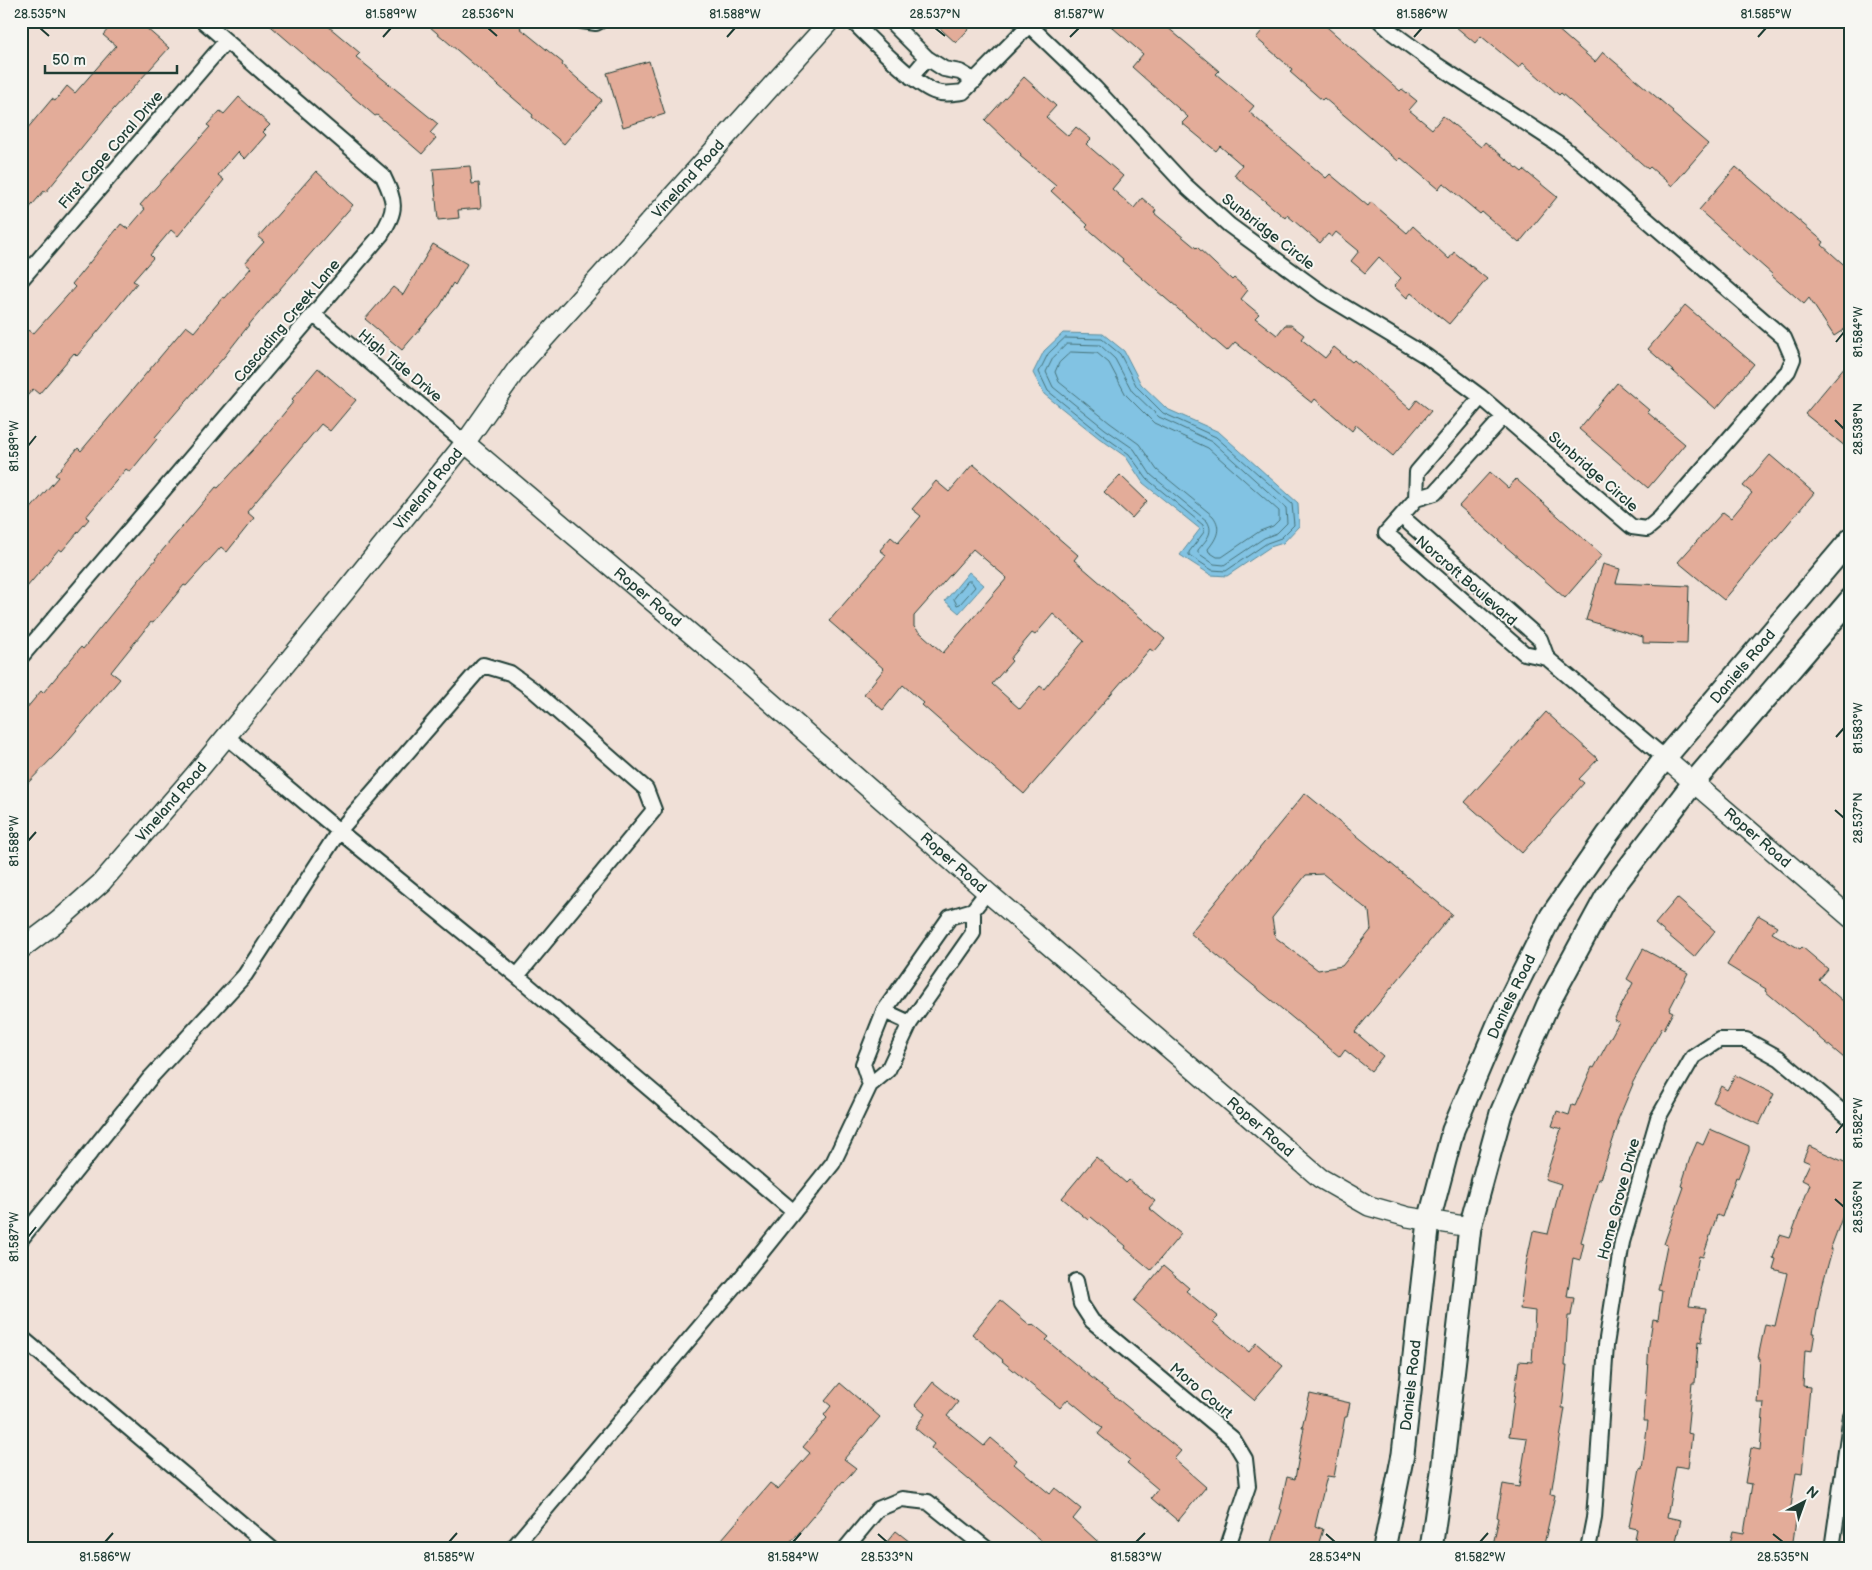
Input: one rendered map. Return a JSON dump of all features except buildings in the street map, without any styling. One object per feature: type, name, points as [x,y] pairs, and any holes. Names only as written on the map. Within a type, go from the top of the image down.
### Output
[{"type":"main road","name":"Daniels Road","points":[[1384,1549],[1403,1454],[1429,1220],[1453,1130],[1500,1019],[1551,916],[1608,834],[1665,758],[1851,539]]},
{"type":"main road","points":[[1431,1549],[1442,1472],[1470,1227],[1501,1113],[1548,1004],[1606,897],[1693,783],[1851,599]]},
{"type":"street","name":"Cascading Creek Lane","points":[[21,657],[27,640],[313,314],[381,235],[392,217],[393,198],[383,176],[203,21]]},
{"type":"street","points":[[582,21],[596,24],[600,21]]},
{"type":"street","name":"Vineland Road","points":[[21,949],[58,922],[101,882],[226,736],[465,443],[517,369],[830,21]]},
{"type":"street","name":"Sunbridge Circle","points":[[852,21],[911,76],[934,92],[947,94],[963,92],[1031,23],[1095,88],[1185,185],[1229,225],[1323,294],[1426,356],[1482,397],[1632,527],[1647,529],[1660,518],[1788,371],[1793,359],[1784,338],[1564,148],[1434,63],[1380,21]]},
{"type":"street","points":[[890,21],[927,58],[944,69],[960,72],[975,81]]},
{"type":"street","name":"First Cape Coral Drive","points":[[21,280],[226,41]]},
{"type":"street","points":[[911,76],[927,58]]},
{"type":"street","name":"High Tide Drive","points":[[313,314],[465,443]]},
{"type":"street","points":[[1416,499],[1417,472],[1482,397]]},
{"type":"street","name":"Norcroft Boulevard","points":[[1504,416],[1435,493],[1416,499],[1386,533],[1524,653],[1547,658],[1665,758]]},
{"type":"street","name":"Roper Road","points":[[465,443],[741,676],[987,892],[1320,1178],[1369,1206],[1408,1217],[1470,1227]]},
{"type":"street","name":"Norcroft Boulevard","points":[[1401,516],[1540,638],[1547,658]]},
{"type":"street","points":[[21,1239],[151,1078],[245,975],[339,832],[483,666],[510,674],[532,689],[646,789],[654,810],[517,976]]},
{"type":"street","points":[[226,736],[339,832],[517,976],[794,1212]]},
{"type":"street","name":"Roper Road","points":[[1665,758],[1851,918]]},
{"type":"street","points":[[870,1085],[863,1064],[884,1011],[950,917],[973,910],[987,892]]},
{"type":"street","points":[[512,1549],[736,1284],[833,1163],[870,1085],[888,1070],[910,1023],[973,933],[973,910]]},
{"type":"street","points":[[884,1011],[910,1023]]},
{"type":"street","name":"Home Grove Drive","points":[[1588,1549],[1594,1518],[1606,1345],[1622,1242],[1658,1118],[1693,1057],[1719,1040],[1746,1040],[1779,1058],[1851,1120]]},
{"type":"street","name":"Moro Court","points":[[1076,1281],[1081,1304],[1092,1322],[1233,1439],[1245,1459],[1248,1486],[1227,1549]]},
{"type":"street","points":[[21,1337],[272,1549]]},
{"type":"street","points":[[1832,1549],[1851,1416]]},
{"type":"street","points":[[845,1549],[878,1509],[902,1499],[928,1502],[987,1549]]},
{"type":"water","points":[[1063,333],[1103,334],[1124,351],[1141,384],[1167,409],[1219,432],[1298,503],[1299,526],[1283,543],[1270,547],[1227,576],[1211,575],[1180,555],[1200,529],[1143,483],[1126,457],[1044,394],[1033,373],[1044,351]]},
{"type":"water","points":[[969,572],[984,585],[959,613],[945,601]]}]
